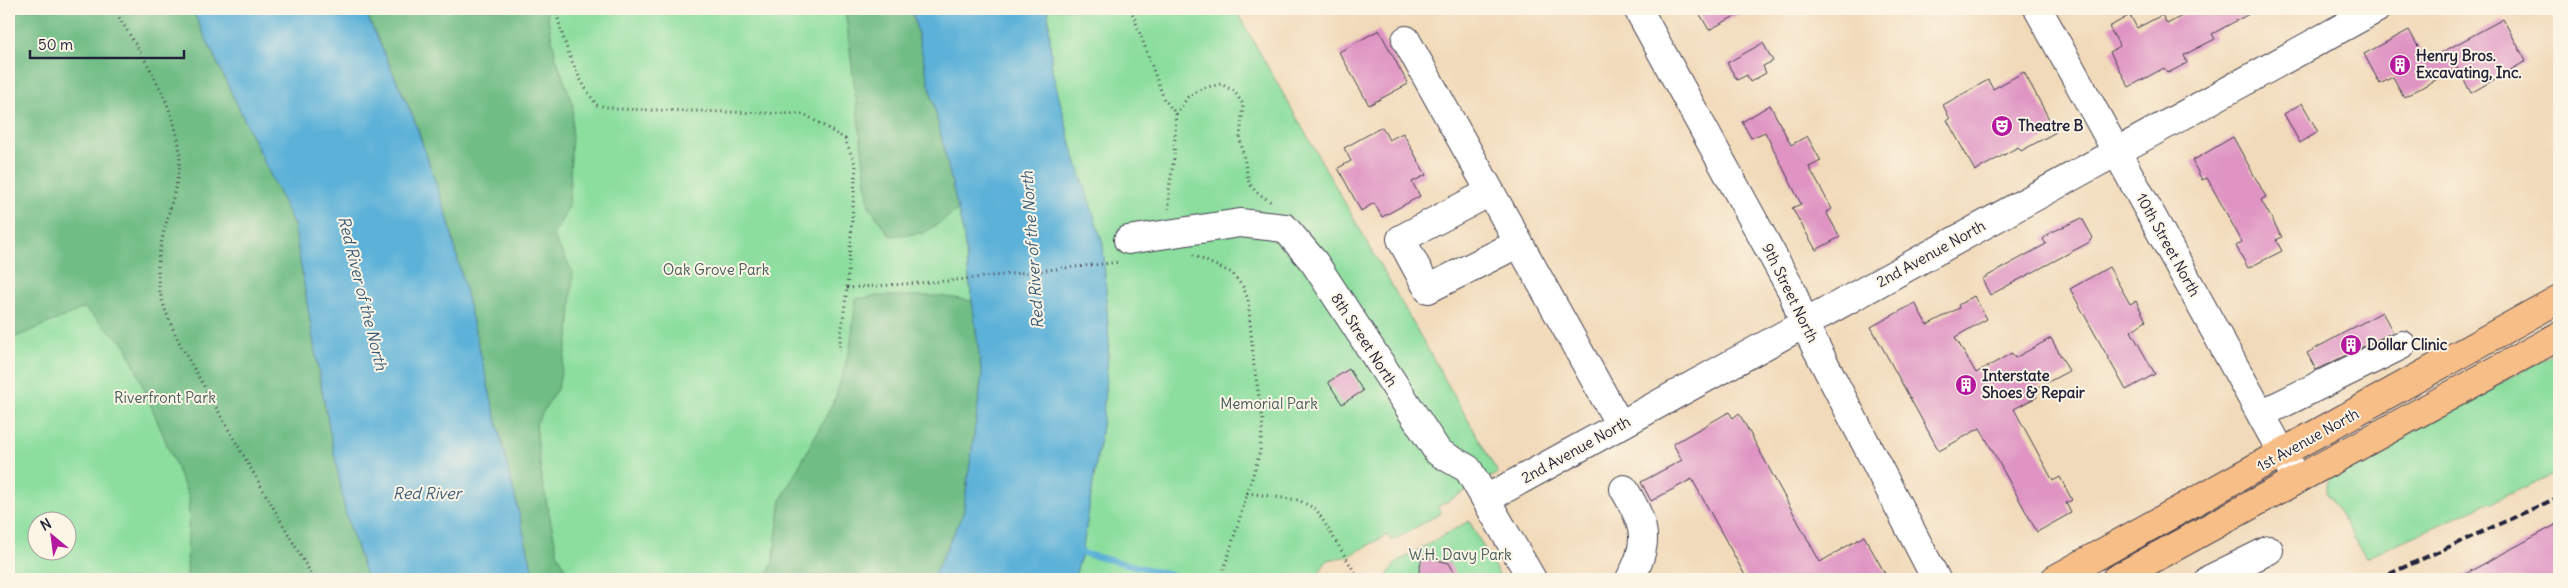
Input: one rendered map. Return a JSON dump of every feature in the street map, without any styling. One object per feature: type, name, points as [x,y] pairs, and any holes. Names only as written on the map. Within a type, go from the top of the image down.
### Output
[{"type":"main road","name":"1st Avenue North","points":[[2055,579],[2559,299]]},
{"type":"main road","name":"1st Avenue North","points":[[2116,579],[2559,336]]},
{"type":"street","name":"9th Street North","points":[[1638,9],[1792,291],[1804,324],[1936,579]]},
{"type":"street","name":"10th Street North","points":[[2038,9],[2297,480]]},
{"type":"street","name":"2nd Avenue North","points":[[1486,500],[2376,9]]},
{"type":"street","points":[[1406,40],[1620,425]]},
{"type":"street","points":[[1490,192],[1401,239],[1428,289],[1519,243]]},
{"type":"street","points":[[1127,251],[1170,234],[1240,223],[1285,228]]},
{"type":"street","name":"8th Street North","points":[[1285,228],[1314,262],[1438,452],[1468,469],[1532,579]]},
{"type":"street","points":[[2261,414],[2402,345]]},
{"type":"street","points":[[1624,489],[1638,512],[1644,536],[1641,560],[1630,579]]},
{"type":"street","points":[[2210,579],[2269,550]]},
{"type":"path","points":[[114,9],[155,79],[173,122],[179,146],[179,174],[159,249],[156,273],[165,314],[181,346],[314,579]]},
{"type":"path","points":[[556,9],[566,46],[578,75],[598,105],[617,109],[804,114],[845,139],[856,166],[847,288],[839,351]]},
{"type":"path","points":[[1131,9],[1164,99],[1176,114]]},
{"type":"path","points":[[1170,234],[1169,190],[1174,157],[1176,114],[1188,97],[1204,88],[1221,84],[1234,91],[1243,104],[1240,138],[1250,183],[1256,192],[1270,200],[1285,228]]},
{"type":"path","points":[[847,288],[947,281],[1127,251]]},
{"type":"path","points":[[1187,255],[1194,255],[1232,273],[1243,287],[1248,299],[1254,366],[1263,421],[1260,452],[1221,579]]},
{"type":"path","points":[[1247,493],[1298,500],[1316,509],[1359,579]]},
{"type":"green space","name":"Riverfront Park","points":[[9,9],[192,9],[367,579],[9,579]]},
{"type":"green space","name":"Riverfront Park","points":[[9,9],[192,9],[294,225],[320,380],[346,515],[367,579],[191,579],[187,575],[189,498],[126,345],[84,308],[9,340]]},
{"type":"green space","name":"Oak Grove Park","points":[[364,9],[912,9],[963,232],[982,376],[932,579],[537,579],[414,119]]},
{"type":"green space","points":[[364,9],[546,9],[556,58],[573,105],[569,206],[553,236],[573,272],[569,335],[558,387],[536,424],[542,481],[558,555],[572,579],[537,579],[534,576],[448,219],[414,119]]},
{"type":"green space","points":[[845,9],[912,9],[958,210],[924,233],[890,236],[869,206]]},
{"type":"green space","name":"Memorial Park","points":[[1048,9],[1235,9],[1498,473],[1437,507],[1441,513],[1392,541],[1387,535],[1349,556],[1327,560],[1315,579],[1074,579],[1082,553],[1102,426],[1109,342],[1103,244],[1072,148],[1052,70]]},
{"type":"green space","points":[[876,296],[941,296],[972,301],[982,376],[963,514],[932,579],[766,579],[773,562],[781,500],[835,399],[850,349],[856,299]]},
{"type":"green space","points":[[2559,351],[2559,472],[2366,557],[2327,493],[2327,483],[2330,476]]},
{"type":"green space","name":"W.H. Davy Park","points":[[1469,521],[1501,579],[1384,579],[1397,562]]},
{"type":"green space","points":[[31,573],[46,576],[49,579],[11,579]]},
{"type":"water","name":"Red River","points":[[192,9],[364,9],[414,119],[448,219],[534,576],[537,579],[367,579],[346,515],[320,380],[294,225]]},
{"type":"water","name":"Red River of the North","points":[[912,9],[1048,9],[1052,70],[1072,148],[1103,244],[1109,342],[1102,426],[1082,553],[1074,579],[932,579],[963,514],[982,376],[963,232]]},
{"type":"building","points":[[1697,9],[1748,9],[1709,30]]},
{"type":"building","points":[[2195,9],[2258,9],[2212,34],[2215,39],[2184,55],[2187,63],[2168,73],[2164,68],[2129,87],[2110,52],[2120,46],[2109,27],[2130,15],[2137,28],[2162,15],[2167,24]]},
{"type":"building","points":[[2503,19],[2526,61],[2471,93],[2458,68],[2404,97],[2393,77],[2380,84],[2364,54],[2409,30],[2426,61]]},
{"type":"building","points":[[1379,30],[1408,84],[1369,105],[1339,52]]},
{"type":"building","points":[[1763,43],[1773,61],[1763,66],[1766,73],[1750,82],[1747,75],[1737,80],[1727,63]]},
{"type":"building","name":"Theatre B","points":[[2024,72],[2056,132],[2021,151],[2018,147],[1975,171],[1947,120],[1950,119],[1943,105],[1988,80],[1993,89]]},
{"type":"building","points":[[2302,103],[2318,132],[2300,143],[2284,114]]},
{"type":"building","points":[[1770,105],[1791,145],[1807,136],[1821,161],[1809,167],[1832,209],[1826,212],[1840,237],[1816,250],[1792,208],[1801,204],[1765,132],[1751,138],[1742,122]]},
{"type":"building","points":[[1382,127],[1389,140],[1403,133],[1426,175],[1412,182],[1420,196],[1382,217],[1374,203],[1361,211],[1338,168],[1351,161],[1344,148]]},
{"type":"building","points":[[2233,137],[2266,197],[2261,200],[2282,237],[2276,240],[2282,251],[2248,268],[2236,246],[2242,242],[2241,240],[2207,178],[2202,180],[2192,161]]},
{"type":"building","points":[[2082,218],[2093,238],[2088,243],[1990,295],[1982,279],[2046,244],[2043,239],[2050,233]]},
{"type":"building","points":[[2109,267],[2130,304],[2136,301],[2146,321],[2131,331],[2155,374],[2126,390],[2070,289]]},
{"type":"building","points":[[1974,296],[1987,319],[1955,337],[1976,373],[2012,353],[2015,358],[2051,338],[2069,371],[2033,390],[2037,397],[2014,409],[2053,481],[2060,477],[2072,500],[2066,503],[2071,513],[2037,532],[1980,428],[1939,451],[1871,327],[1915,303],[1927,325],[1959,308],[1958,305]]},
{"type":"building","name":"Dollar Clinic","points":[[2382,312],[2393,332],[2316,370],[2307,353]]},
{"type":"building","points":[[1349,369],[1363,391],[1342,404],[1328,382]]},
{"type":"building","points":[[1729,412],[1733,418],[1739,413],[1820,562],[1864,536],[1888,579],[1747,579],[1692,479],[1651,501],[1641,482],[1682,460],[1673,444]]},
{"type":"building","points":[[2559,523],[2559,579],[2456,579]]},
{"type":"building","points":[[1422,556],[1449,563],[1458,579],[1423,579],[1419,572]]},
{"type":"waterway","points":[[1074,551],[1187,579]]},
{"type":"railway","points":[[2378,579],[2559,497]]},
{"type":"place","name":"Henry Bros. Excavating, Inc.","points":[[2400,65]]},
{"type":"place","name":"Theatre B","points":[[2002,126]]},
{"type":"place","name":"Dollar Clinic","points":[[2351,345]]},
{"type":"place","name":"Interstate Shoes & Repair","points":[[1966,385]]}]
